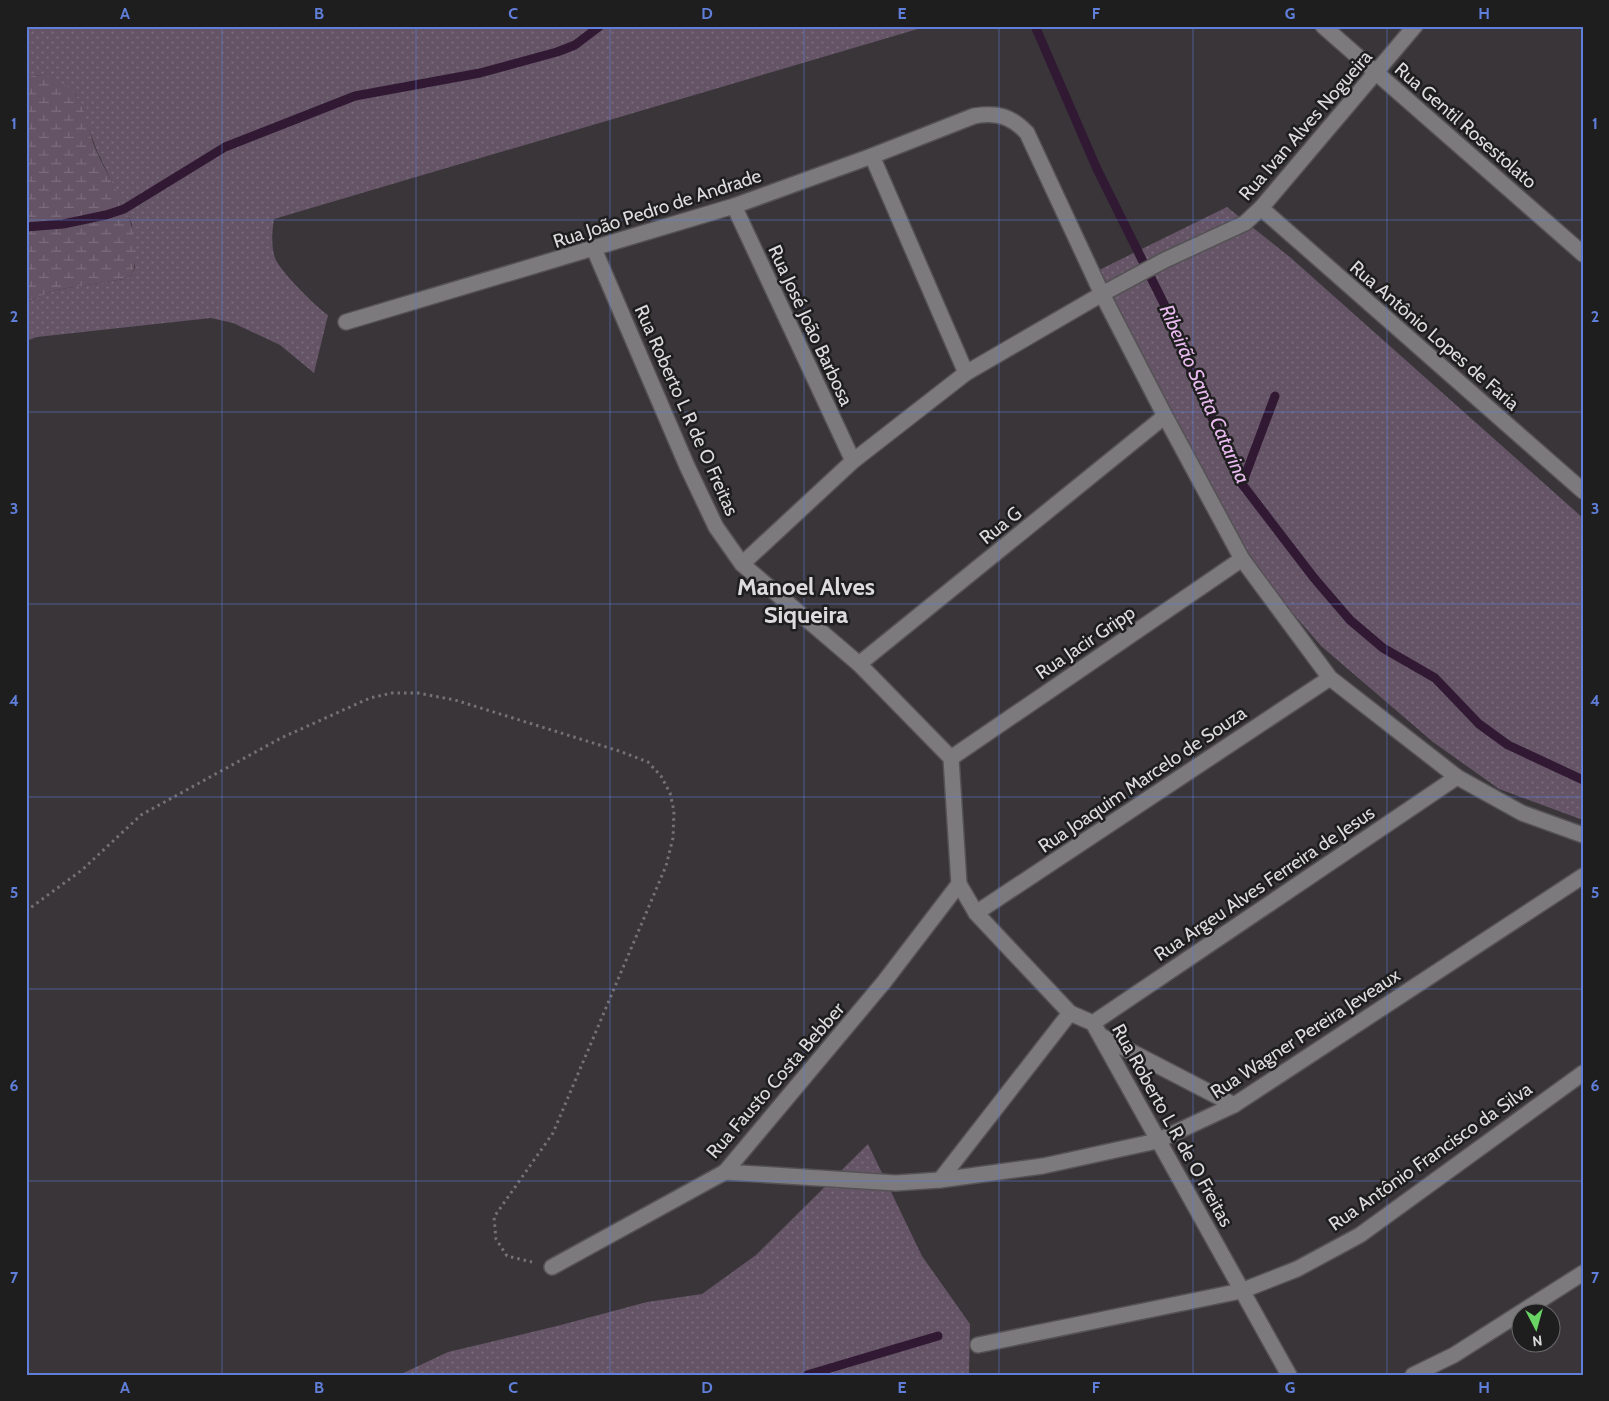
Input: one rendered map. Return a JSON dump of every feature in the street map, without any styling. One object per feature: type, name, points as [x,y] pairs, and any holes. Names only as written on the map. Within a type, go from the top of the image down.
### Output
[{"type":"street","name":"Rua Gentil Rosestolato","points":[[1323,26],[1583,254]]},
{"type":"street","name":"Rua Ivan Alves Nogueira","points":[[742,564],[852,462],[966,373],[1102,294],[1165,260],[1244,222],[1261,208],[1378,73],[1416,26]]},
{"type":"street","name":"Rua João Pedro de Andrade","points":[[346,322],[734,206],[872,156],[974,116],[992,113],[1007,117],[1016,122],[1027,133],[1102,294],[1242,559],[1330,678],[1457,776],[1522,813],[1583,835]]},
{"type":"street","points":[[872,156],[966,373]]},
{"type":"street","name":"Rua José João Barbosa","points":[[734,206],[852,462]]},
{"type":"street","name":"Rua Antônio Lopes de Faria","points":[[1261,208],[1583,491]]},
{"type":"street","name":"Rua Roberto L R de O Freitas","points":[[594,249],[691,474],[716,527],[742,564],[859,664],[951,758],[959,884],[976,913],[1070,1014],[1097,1030],[1157,1141],[1289,1375]]},
{"type":"street","name":"Rua G","points":[[859,664],[1165,416]]},
{"type":"street","name":"Rua Jacir Gripp","points":[[951,758],[1242,559]]},
{"type":"street","name":"Rua Joaquim Marcelo de Souza","points":[[976,913],[1330,678]]},
{"type":"street","name":"Rua Argeu Alves Ferreira de Jesus","points":[[1097,1030],[1457,776]]},
{"type":"street","name":"Rua Wagner Pereira Jeveaux","points":[[725,1172],[896,1183],[940,1180],[1043,1166],[1157,1141],[1234,1105],[1583,876]]},
{"type":"street","name":"Rua Fausto Costa Bebber","points":[[552,1267],[725,1172],[884,982],[959,884]]},
{"type":"street","points":[[940,1180],[1070,1014]]},
{"type":"street","points":[[1097,1030],[1234,1105]]},
{"type":"street","name":"Rua Antônio Francisco da Silva","points":[[978,1345],[1241,1291],[1297,1269],[1360,1234],[1583,1073]]},
{"type":"street","points":[[1413,1375],[1454,1355],[1583,1273]]},
{"type":"path","points":[[26,911],[82,870],[141,815],[281,738],[370,698],[392,693],[418,693],[456,700],[648,762],[661,776],[670,793],[674,811],[673,838],[666,866],[553,1133],[494,1218],[496,1239],[507,1256],[552,1267]]},
{"type":"green space","points":[[26,26],[928,26],[274,219],[272,244],[278,264],[298,288],[328,315],[314,373],[280,345],[233,323],[211,318],[37,337],[26,341],[26,302],[56,290],[124,279],[132,275],[135,267],[132,224],[97,151],[76,95],[41,75],[26,77]]},
{"type":"green space","points":[[41,75],[63,84],[78,99],[93,143],[132,226],[135,258],[132,275],[124,279],[56,290],[26,302],[26,77]]},
{"type":"green space","points":[[1227,207],[1291,258],[1583,518],[1583,820],[1499,789],[1433,742],[1321,646],[1265,581],[1227,524],[1099,270]]},
{"type":"green space","points":[[868,1144],[922,1256],[970,1324],[969,1375],[399,1375],[448,1352],[647,1302],[702,1294],[756,1255]]},
{"type":"waterway","points":[[26,227],[63,224],[106,215],[124,209],[225,147],[355,96],[480,73],[557,52],[575,45],[600,26]]},
{"type":"waterway","name":"Ribeirão Santa Catarina","points":[[1035,26],[1097,169],[1170,316],[1193,376],[1242,484],[1314,578],[1350,620],[1383,648],[1435,678],[1479,724],[1508,745],[1583,780]]},
{"type":"waterway","points":[[1242,484],[1275,396]]},
{"type":"waterway","points":[[807,1375],[938,1336]]},
{"type":"district","name":"Manoel Alves Siqueira","points":[[806,601]]}]
